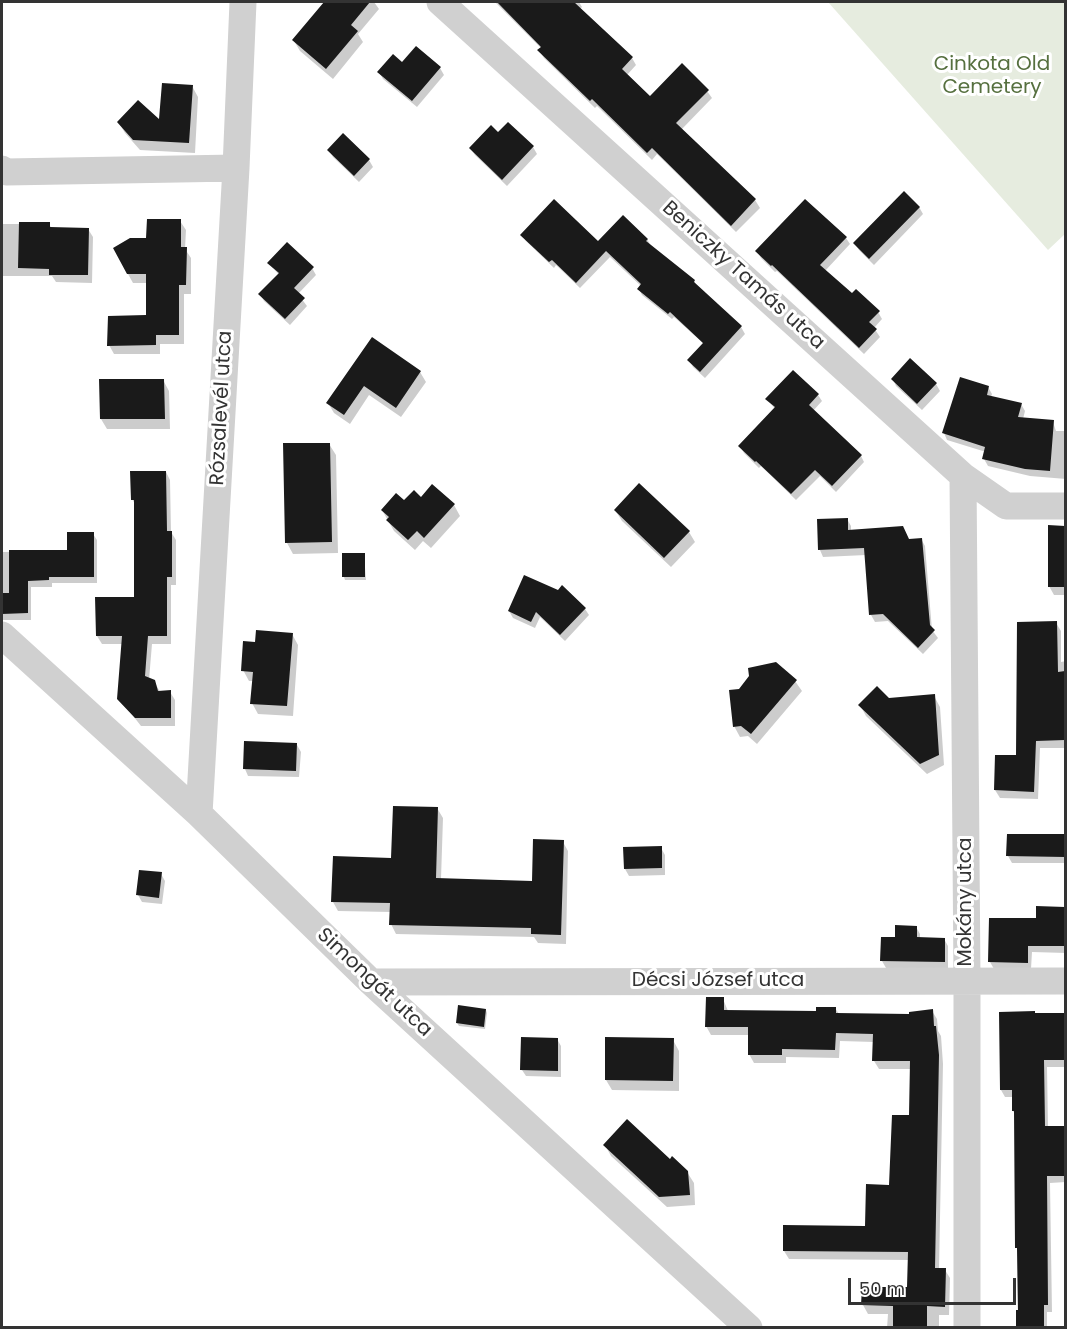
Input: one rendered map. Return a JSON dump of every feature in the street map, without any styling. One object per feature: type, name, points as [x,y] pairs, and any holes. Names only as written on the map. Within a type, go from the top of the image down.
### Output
[{"type":"street","name":"Rózsalevél utca","points":[[199,814],[236,168],[243,2]]},
{"type":"street","name":"Beniczky Tamás utca","points":[[440,2],[963,476],[1005,506],[1065,506]]},
{"type":"street","points":[[2,169],[6,172],[236,168]]},
{"type":"street","name":"Mokány utca","points":[[963,476],[967,1328]]},
{"type":"street","name":"Simongát utca","points":[[2,635],[199,814],[371,982],[749,1328]]},
{"type":"street","name":"Décsi József utca","points":[[371,982],[1065,981]]},
{"type":"green space","name":"Cinkota Old Cemetery","points":[[828,2],[1065,2],[1065,234],[1048,250]]},
{"type":"building","points":[[324,2],[370,2],[351,25],[358,31],[326,69],[292,40]]},
{"type":"building","points":[[497,2],[574,2],[633,57],[622,69],[650,96],[682,63],[709,90],[676,123],[756,199],[731,226],[652,148],[647,153],[592,99],[590,101],[537,50],[541,47]]},
{"type":"building","points":[[416,46],[441,67],[412,101],[377,72],[393,54],[402,62]]},
{"type":"building","points":[[162,83],[193,85],[189,143],[133,140],[117,122],[138,100],[159,119]]},
{"type":"building","points":[[508,122],[534,146],[502,180],[469,148],[491,125],[498,132]]},
{"type":"building","points":[[343,133],[370,159],[354,176],[327,150]]},
{"type":"building","points":[[904,191],[920,207],[869,259],[853,243]]},
{"type":"building","points":[[554,199],[598,241],[623,215],[648,239],[646,241],[695,280],[694,282],[742,326],[700,372],[687,360],[703,343],[670,312],[668,314],[637,289],[641,284],[606,251],[576,283],[552,260],[549,262],[520,235]]},
{"type":"building","points":[[805,199],[847,237],[820,265],[852,293],[856,289],[880,311],[869,322],[877,329],[859,348],[755,251]]},
{"type":"building","points":[[147,219],[181,219],[181,247],[187,247],[186,285],[179,285],[179,335],[156,335],[156,345],[107,346],[108,316],[146,315],[146,274],[127,274],[113,248],[130,238],[146,238]]},
{"type":"building","points":[[19,222],[50,222],[50,227],[89,228],[88,275],[49,275],[49,269],[18,268]]},
{"type":"building","points":[[287,242],[314,267],[294,288],[305,298],[285,319],[258,294],[279,273],[267,263]]},
{"type":"building","points":[[372,337],[421,371],[396,408],[364,386],[344,415],[326,403]]},
{"type":"building","points":[[910,358],[937,383],[917,404],[891,379]]},
{"type":"building","points":[[793,370],[819,394],[809,405],[862,455],[832,486],[815,470],[791,494],[738,446],[775,407],[765,399]]},
{"type":"building","points":[[960,377],[989,386],[987,395],[1022,403],[1018,417],[1054,420],[1050,471],[1025,469],[982,459],[985,447],[942,433]]},
{"type":"building","points":[[99,379],[164,379],[165,419],[100,419]]},
{"type":"building","points":[[283,443],[330,443],[332,542],[285,543]]},
{"type":"building","points":[[130,471],[166,471],[167,531],[172,531],[172,577],[167,577],[167,636],[148,636],[145,676],[155,680],[158,691],[171,690],[171,718],[135,718],[117,699],[122,636],[96,636],[95,597],[134,597],[134,500],[131,500]]},
{"type":"building","points":[[639,483],[690,531],[664,558],[614,510]]},
{"type":"building","points":[[432,484],[455,504],[424,538],[417,531],[408,540],[386,520],[389,517],[381,510],[396,493],[404,500],[414,490],[421,497]]},
{"type":"building","points":[[848,518],[848,530],[903,526],[909,539],[922,538],[930,625],[935,630],[918,648],[883,614],[869,615],[864,548],[818,550],[817,519]]},
{"type":"building","points":[[1048,525],[1065,526],[1065,587],[1048,587]]},
{"type":"building","points":[[67,532],[94,532],[94,577],[49,577],[49,580],[28,581],[28,613],[2,614],[2,593],[9,593],[9,550],[67,550]]},
{"type":"building","points":[[342,553],[365,553],[365,577],[342,577]]},
{"type":"building","points":[[524,575],[558,590],[562,585],[586,608],[560,635],[536,612],[531,622],[508,611]]},
{"type":"building","points":[[1057,621],[1058,672],[1065,671],[1065,740],[1036,741],[1034,792],[994,790],[995,755],[1016,755],[1017,622]]},
{"type":"building","points":[[256,630],[293,633],[287,706],[250,704],[253,672],[241,671],[243,641],[255,642]]},
{"type":"building","points":[[776,662],[797,680],[751,734],[741,726],[733,727],[729,690],[739,689],[749,676],[748,668]]},
{"type":"building","points":[[877,686],[889,698],[935,694],[939,755],[920,764],[858,705]]},
{"type":"building","points":[[244,741],[297,743],[296,771],[243,769]]},
{"type":"building","points":[[393,806],[438,807],[436,878],[532,881],[533,839],[564,840],[561,935],[531,934],[531,928],[389,925],[390,903],[331,902],[333,856],[391,858]]},
{"type":"building","points":[[1007,834],[1065,834],[1065,857],[1006,856]]},
{"type":"building","points":[[662,846],[662,868],[624,869],[623,847]]},
{"type":"building","points":[[139,870],[162,872],[159,898],[136,895]]},
{"type":"building","points":[[1036,906],[1065,907],[1065,946],[1028,946],[1028,963],[988,962],[989,918],[1036,918]]},
{"type":"building","points":[[895,925],[917,926],[917,937],[945,938],[945,962],[880,961],[881,937],[895,937]]},
{"type":"building","points":[[706,997],[724,997],[724,1010],[816,1011],[816,1007],[836,1007],[836,1013],[909,1014],[909,1012],[933,1009],[939,1055],[935,1268],[946,1268],[945,1307],[927,1306],[927,1328],[893,1328],[893,1306],[861,1305],[862,1287],[907,1287],[908,1252],[783,1251],[783,1225],[865,1226],[866,1184],[889,1185],[892,1115],[909,1115],[910,1061],[872,1061],[873,1034],[836,1033],[835,1050],[782,1049],[782,1055],[748,1055],[748,1027],[705,1027]]},
{"type":"building","points":[[458,1005],[486,1009],[484,1027],[456,1023]]},
{"type":"building","points":[[1035,1011],[1035,1013],[1065,1013],[1065,1060],[1044,1060],[1045,1126],[1065,1126],[1065,1176],[1047,1176],[1048,1305],[1044,1305],[1044,1328],[1016,1328],[1016,1310],[1018,1310],[1014,1111],[1012,1111],[1012,1090],[1000,1090],[999,1012]]},
{"type":"building","points":[[521,1037],[558,1038],[558,1071],[520,1070]]},
{"type":"building","points":[[605,1037],[674,1038],[673,1081],[605,1080]]},
{"type":"building","points":[[627,1119],[670,1159],[672,1156],[688,1171],[690,1195],[659,1197],[603,1145]]}]
